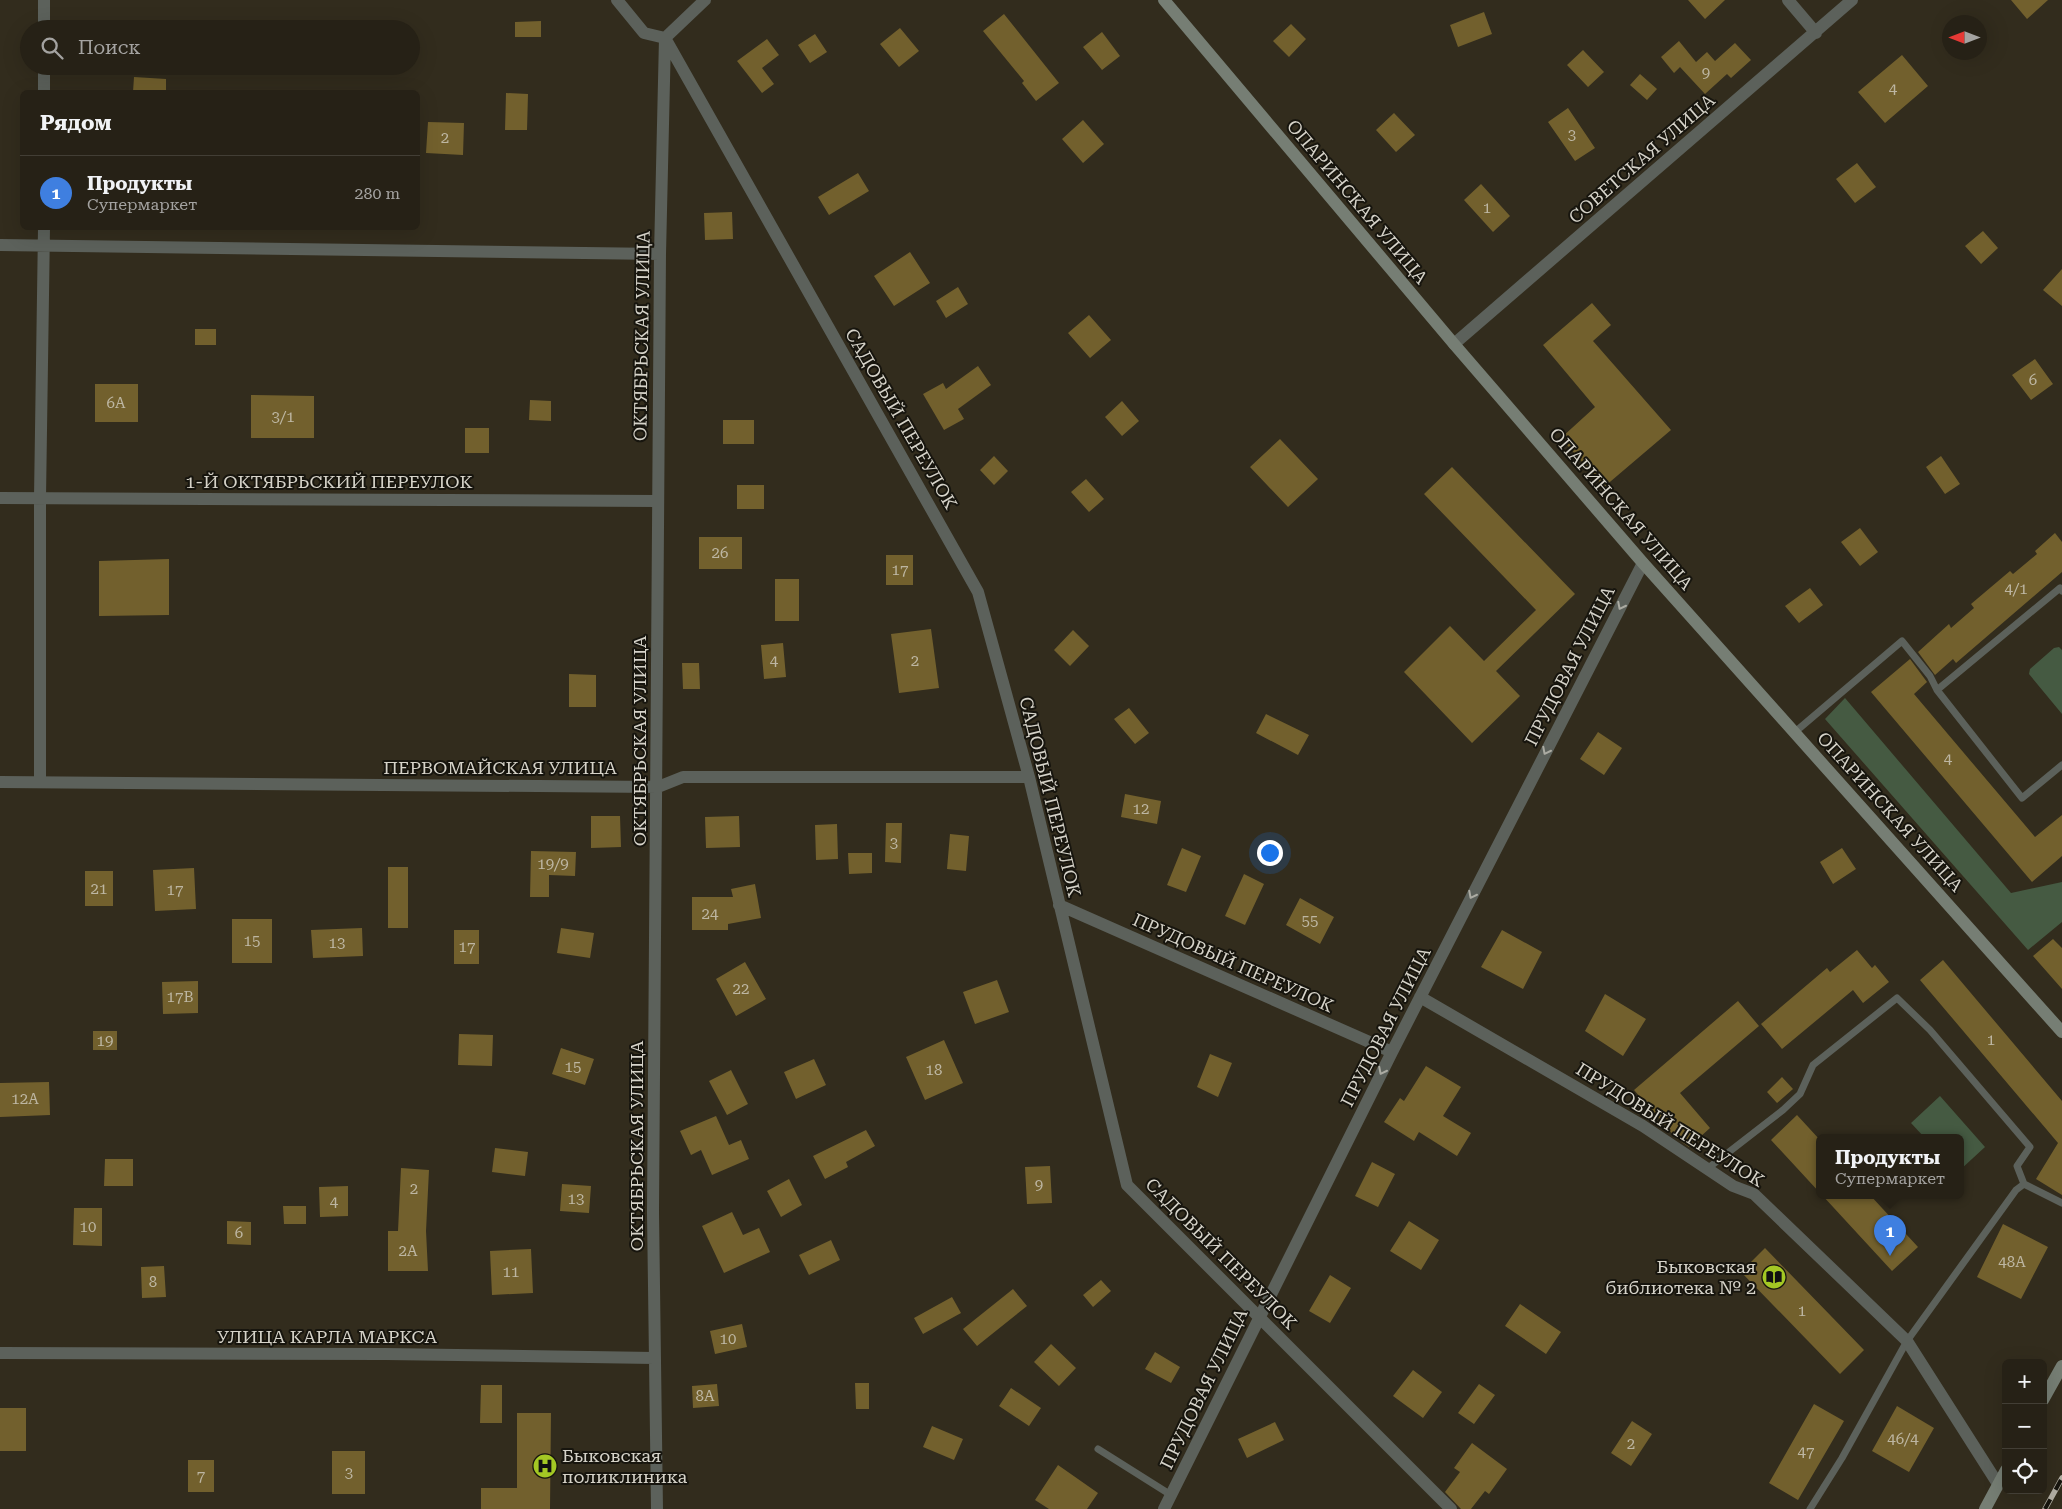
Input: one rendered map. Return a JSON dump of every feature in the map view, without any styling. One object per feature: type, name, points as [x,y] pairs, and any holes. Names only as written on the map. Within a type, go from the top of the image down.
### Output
[{"type":"main road","name":"ОПАРИНСКАЯ УЛИЦА","points":[[1164,0],[1454,344],[1643,563],[2062,1032]]},
{"type":"main road","points":[[2047,1393],[2062,1366]]},
{"type":"main road","points":[[1985,1509],[2002,1477]]},
{"type":"street","points":[[44,0],[44,20]]},
{"type":"street","points":[[617,0],[644,32],[665,38],[705,0]]},
{"type":"street","points":[[1788,0],[1816,32]]},
{"type":"street","name":"СОВЕТСКАЯ УЛИЦА","points":[[1454,344],[1852,0]]},
{"type":"street","name":"ОКТЯБРЬСКАЯ УЛИЦА","points":[[657,1509],[654,1358],[658,501],[660,254],[665,38]]},
{"type":"street","name":"САДОВЫЙ ПЕРЕУЛОК","points":[[665,38],[978,592],[1028,777],[1127,1185],[1260,1316],[1450,1509]]},
{"type":"street","points":[[44,75],[44,90]]},
{"type":"street","points":[[40,782],[40,498],[44,230]]},
{"type":"street","points":[[0,245],[660,254]]},
{"type":"street","name":"1-Й ОКТЯБРЬСКИЙ ПЕРЕУЛОК","points":[[0,498],[658,501]]},
{"type":"street","name":"ПРУДОВАЯ УЛИЦА","points":[[1164,1509],[1392,1052],[1643,563]]},
{"type":"street","name":"ПЕРВОМАЙСКАЯ УЛИЦА","points":[[0,782],[658,787],[683,777],[1028,777]]},
{"type":"street","name":"ПРУДОВЫЙ ПЕРЕУЛОК","points":[[1060,905],[1392,1052]]},
{"type":"street","name":"ПРУДОВЫЙ ПЕРЕУЛОК","points":[[1420,997],[1643,1126],[1733,1186],[1754,1194],[1907,1341],[1998,1484]]},
{"type":"street","name":"УЛИЦА КАРЛА МАРКСА","points":[[0,1353],[386,1354],[654,1358]]},
{"type":"lane","points":[[1937,690],[2060,588],[2062,590]]},
{"type":"lane","points":[[1795,732],[1902,641],[1930,676],[1937,690],[2022,798],[2062,765]]},
{"type":"lane","points":[[1708,1169],[1783,1110],[1800,1094],[1813,1065],[1897,998],[1930,1030],[2030,1147],[2018,1166],[2024,1184],[2062,1203]]},
{"type":"lane","points":[[1810,1509],[1842,1458],[1907,1341],[2016,1190],[2024,1184]]},
{"type":"lane","points":[[1098,1449],[1171,1495]]},
{"type":"green space","points":[[2059,647],[2062,650],[2062,714],[2029,674],[2030,669],[2054,648]]},
{"type":"green space","points":[[1845,698],[2011,893],[2062,882],[2062,922],[2028,950],[1825,719]]},
{"type":"green space","points":[[1940,1096],[1985,1147],[1964,1166],[1964,1134],[1921,1134],[1911,1123]]},
{"type":"building","points":[[1688,0],[1725,0],[1705,19]]},
{"type":"building","points":[[2011,0],[2048,0],[2027,19]]},
{"type":"building","points":[[1484,12],[1492,34],[1458,47],[1450,25]]},
{"type":"building","points":[[1004,14],[1059,83],[1036,101],[1022,83],[1024,81],[983,31]]},
{"type":"building","points":[[541,21],[541,37],[515,37],[515,22]]},
{"type":"building","points":[[1291,24],[1306,39],[1289,57],[1273,41]]},
{"type":"building","points":[[900,28],[919,51],[899,67],[880,44]]},
{"type":"building","points":[[1102,32],[1120,56],[1102,70],[1083,47]]},
{"type":"building","points":[[815,34],[827,52],[810,63],[798,45]]},
{"type":"building","points":[[767,39],[779,55],[762,68],[774,84],[762,93],[737,61]]},
{"type":"building","points":[[1679,41],[1696,62],[1707,52],[1715,61],[1735,43],[1751,60],[1731,78],[1727,74],[1705,94],[1680,67],[1674,73],[1661,57]]},
{"type":"building","points":[[1583,50],[1604,72],[1588,87],[1567,65]]},
{"type":"building","points":[[1902,55],[1928,86],[1885,123],[1858,92]]},
{"type":"building","points":[[1640,74],[1657,89],[1647,100],[1630,85]]},
{"type":"building","points":[[134,77],[166,79],[166,90],[133,90]]},
{"type":"building","points":[[506,93],[528,94],[527,130],[505,130]]},
{"type":"building","points":[[1568,108],[1595,148],[1575,161],[1548,122]]},
{"type":"building","points":[[1394,113],[1415,135],[1396,152],[1376,130]]},
{"type":"building","points":[[1083,120],[1104,144],[1083,163],[1062,139]]},
{"type":"building","points":[[428,122],[464,123],[463,155],[426,153]]},
{"type":"building","points":[[1857,163],[1876,187],[1855,203],[1836,179]]},
{"type":"building","points":[[858,173],[869,191],[829,215],[818,197]]},
{"type":"building","points":[[1481,184],[1510,216],[1493,232],[1464,200]]},
{"type":"building","points":[[732,212],[733,239],[705,240],[704,213]]},
{"type":"building","points":[[1983,231],[1998,248],[1981,264],[1965,246]]},
{"type":"building","points":[[910,252],[930,283],[894,306],[874,276]]},
{"type":"building","points":[[2062,269],[2062,306],[2043,290]]},
{"type":"building","points":[[958,287],[968,304],[946,318],[936,301]]},
{"type":"building","points":[[1592,303],[1611,325],[1593,341],[1671,430],[1604,487],[1561,438],[1595,407],[1543,345]]},
{"type":"building","points":[[1089,315],[1111,340],[1090,358],[1068,333]]},
{"type":"building","points":[[195,329],[216,329],[216,345],[195,345]]},
{"type":"building","points":[[2035,359],[2053,384],[2031,400],[2012,375]]},
{"type":"building","points":[[978,366],[991,385],[958,409],[964,419],[944,430],[923,394],[943,383],[946,389]]},
{"type":"building","points":[[95,384],[138,384],[138,422],[95,422]]},
{"type":"building","points":[[251,395],[314,396],[314,438],[251,438]]},
{"type":"building","points":[[530,400],[551,401],[551,421],[529,420]]},
{"type":"building","points":[[1122,401],[1139,421],[1122,436],[1105,417]]},
{"type":"building","points":[[723,420],[754,420],[754,444],[723,444]]},
{"type":"building","points":[[465,428],[489,428],[489,453],[465,453]]},
{"type":"building","points":[[1280,439],[1318,479],[1288,507],[1250,467]]},
{"type":"building","points":[[994,456],[1008,471],[994,485],[980,470]]},
{"type":"building","points":[[1941,456],[1960,484],[1945,494],[1926,467]]},
{"type":"building","points":[[1452,467],[1575,594],[1496,671],[1520,696],[1472,743],[1404,672],[1450,626],[1484,661],[1536,610],[1424,494]]},
{"type":"building","points":[[1086,479],[1104,499],[1089,512],[1071,492]]},
{"type":"building","points":[[737,485],[764,485],[764,509],[737,509]]},
{"type":"building","points":[[1860,528],[1878,552],[1860,566],[1841,542]]},
{"type":"building","points":[[2055,533],[2062,542],[2062,572],[1956,663],[1953,659],[1935,675],[1918,652],[1949,624],[1951,628],[1974,608],[1971,604],[2010,571],[2013,574],[2037,554],[2035,551]]},
{"type":"building","points":[[699,537],[742,537],[742,569],[699,569]]},
{"type":"building","points":[[886,555],[913,555],[913,585],[886,585]]},
{"type":"building","points":[[169,559],[169,615],[99,616],[99,561]]},
{"type":"building","points":[[775,579],[799,579],[799,621],[775,621]]},
{"type":"building","points":[[1810,588],[1823,605],[1799,623],[1785,606]]},
{"type":"building","points":[[931,629],[939,688],[899,693],[891,634]]},
{"type":"building","points":[[1073,630],[1089,646],[1070,666],[1054,650]]},
{"type":"building","points":[[783,643],[786,677],[764,679],[761,645]]},
{"type":"building","points":[[1910,659],[1927,682],[1914,694],[2035,837],[2062,815],[2062,856],[2032,882],[1871,692]]},
{"type":"building","points":[[682,663],[699,663],[700,689],[683,689]]},
{"type":"building","points":[[569,674],[596,675],[596,707],[569,707]]},
{"type":"building","points":[[1129,708],[1149,733],[1135,744],[1114,719]]},
{"type":"building","points":[[1266,714],[1309,735],[1298,755],[1256,733]]},
{"type":"building","points":[[1598,732],[1622,748],[1604,775],[1580,759]]},
{"type":"building","points":[[1125,794],[1161,801],[1157,824],[1121,817]]},
{"type":"building","points":[[591,816],[620,816],[621,847],[591,848]]},
{"type":"building","points":[[739,816],[740,847],[706,848],[705,817]]},
{"type":"building","points":[[886,823],[902,823],[901,863],[885,862]]},
{"type":"building","points":[[837,824],[838,859],[816,860],[815,825]]},
{"type":"building","points":[[950,834],[969,836],[966,871],[947,869]]},
{"type":"building","points":[[1182,848],[1201,856],[1186,892],[1167,885]]},
{"type":"building","points":[[1842,848],[1856,869],[1833,884],[1820,862]]},
{"type":"building","points":[[531,851],[576,852],[575,876],[549,875],[549,897],[530,897]]},
{"type":"building","points":[[848,853],[872,853],[872,873],[849,874]]},
{"type":"building","points":[[388,867],[408,867],[408,928],[388,928]]},
{"type":"building","points":[[194,868],[196,909],[155,911],[153,870]]},
{"type":"building","points":[[85,871],[113,871],[113,906],[85,906]]},
{"type":"building","points":[[1244,874],[1264,884],[1245,925],[1225,916]]},
{"type":"building","points":[[755,884],[761,918],[728,924],[728,930],[692,930],[692,897],[733,897],[731,889]]},
{"type":"building","points":[[1300,898],[1334,917],[1320,944],[1286,925]]},
{"type":"building","points":[[232,919],[272,919],[272,963],[232,963]]},
{"type":"building","points":[[362,928],[363,956],[313,958],[311,930]]},
{"type":"building","points":[[561,928],[594,933],[590,958],[557,953]]},
{"type":"building","points":[[454,930],[479,930],[479,964],[454,964]]},
{"type":"building","points":[[1502,930],[1542,952],[1523,989],[1481,967]]},
{"type":"building","points":[[2053,939],[2062,948],[2062,989],[2033,956]]},
{"type":"building","points":[[1857,950],[1872,968],[1875,965],[1889,982],[1863,1003],[1853,990],[1782,1049],[1761,1024],[1827,968],[1830,972]]},
{"type":"building","points":[[1943,960],[2062,1101],[2062,1195],[2036,1179],[2058,1143],[1920,980]]},
{"type":"building","points":[[745,962],[766,999],[736,1016],[716,979]]},
{"type":"building","points":[[997,980],[1009,1012],[975,1024],[963,992]]},
{"type":"building","points":[[198,981],[198,1013],[163,1014],[162,982]]},
{"type":"building","points":[[1605,994],[1646,1019],[1623,1056],[1585,1031]]},
{"type":"building","points":[[1738,1001],[1759,1026],[1680,1093],[1710,1128],[1689,1147],[1676,1138],[1634,1090]]},
{"type":"building","points":[[93,1031],[117,1031],[117,1050],[93,1050]]},
{"type":"building","points":[[459,1034],[493,1035],[492,1066],[458,1065]]},
{"type":"building","points":[[944,1040],[963,1083],[925,1100],[906,1057]]},
{"type":"building","points":[[561,1048],[594,1059],[585,1085],[552,1074]]},
{"type":"building","points":[[1210,1054],[1232,1063],[1218,1097],[1197,1087]]},
{"type":"building","points":[[814,1059],[826,1085],[796,1099],[784,1072]]},
{"type":"building","points":[[1426,1066],[1461,1087],[1443,1116],[1471,1133],[1457,1156],[1419,1132],[1414,1141],[1384,1122],[1400,1098],[1404,1101]]},
{"type":"building","points":[[731,1070],[748,1104],[727,1115],[709,1081]]},
{"type":"building","points":[[1782,1077],[1793,1089],[1777,1103],[1767,1092]]},
{"type":"building","points":[[49,1082],[50,1115],[0,1117],[0,1083]]},
{"type":"building","points":[[1797,1115],[1816,1136],[1816,1189],[1771,1140]]},
{"type":"building","points":[[716,1116],[729,1145],[741,1140],[749,1159],[712,1175],[701,1150],[691,1155],[680,1131]]},
{"type":"building","points":[[866,1130],[875,1146],[846,1162],[848,1167],[825,1179],[813,1156]]},
{"type":"building","points":[[495,1148],[528,1152],[525,1176],[492,1172]]},
{"type":"building","points":[[105,1159],[133,1159],[133,1186],[104,1186]]},
{"type":"building","points":[[1372,1162],[1395,1174],[1378,1207],[1355,1196]]},
{"type":"building","points":[[1050,1166],[1052,1203],[1027,1204],[1025,1167]]},
{"type":"building","points":[[401,1168],[429,1170],[426,1231],[428,1271],[388,1271],[388,1231],[398,1231]]},
{"type":"building","points":[[789,1179],[802,1205],[781,1217],[767,1191]]},
{"type":"building","points":[[562,1184],[591,1186],[589,1213],[560,1211]]},
{"type":"building","points":[[348,1186],[348,1216],[320,1217],[319,1187]]},
{"type":"building","points":[[1826,1199],[1874,1199],[1918,1247],[1892,1271]]},
{"type":"building","points":[[283,1206],[306,1206],[306,1224],[284,1224]]},
{"type":"building","points":[[74,1208],[102,1208],[102,1246],[73,1245]]},
{"type":"building","points":[[732,1212],[743,1235],[759,1228],[770,1252],[724,1273],[702,1226]]},
{"type":"building","points":[[227,1221],[251,1222],[251,1245],[227,1244]]},
{"type":"building","points":[[1409,1221],[1439,1240],[1421,1270],[1390,1251]]},
{"type":"building","points":[[2003,1224],[2048,1247],[2021,1299],[1977,1277]]},
{"type":"building","points":[[831,1240],[840,1260],[809,1275],[799,1255]]},
{"type":"building","points":[[1765,1248],[1864,1350],[1840,1374],[1741,1272]]},
{"type":"building","points":[[531,1249],[533,1293],[492,1295],[490,1251]]},
{"type":"building","points":[[164,1266],[166,1297],[142,1298],[141,1267]]},
{"type":"building","points":[[1330,1275],[1351,1288],[1330,1323],[1309,1311]]},
{"type":"building","points":[[1101,1280],[1111,1291],[1093,1307],[1083,1295]]},
{"type":"building","points":[[1013,1289],[1027,1306],[977,1346],[963,1329]]},
{"type":"building","points":[[952,1297],[961,1313],[923,1334],[914,1318]]},
{"type":"building","points":[[1520,1304],[1561,1332],[1546,1354],[1505,1326]]},
{"type":"building","points":[[742,1324],[747,1347],[715,1354],[710,1331]]},
{"type":"building","points":[[1051,1344],[1076,1368],[1059,1386],[1034,1362]]},
{"type":"building","points":[[1155,1352],[1180,1367],[1171,1383],[1145,1369]]},
{"type":"building","points":[[1413,1370],[1442,1392],[1423,1418],[1393,1396]]},
{"type":"building","points":[[855,1383],[869,1383],[869,1409],[856,1409]]},
{"type":"building","points":[[717,1384],[719,1406],[693,1408],[692,1386]]},
{"type":"building","points":[[1479,1384],[1495,1395],[1474,1424],[1458,1413]]},
{"type":"building","points":[[481,1385],[502,1385],[502,1423],[480,1423]]},
{"type":"building","points":[[1011,1388],[1041,1408],[1029,1426],[999,1406]]},
{"type":"building","points":[[1814,1404],[1844,1421],[1798,1500],[1769,1483]]},
{"type":"building","points":[[1897,1406],[1934,1428],[1909,1472],[1872,1451]]},
{"type":"building","points":[[0,1408],[26,1408],[26,1451],[0,1451]]},
{"type":"building","points":[[517,1413],[551,1413],[550,1509],[481,1509],[481,1488],[517,1488]]},
{"type":"building","points":[[1632,1421],[1652,1434],[1631,1466],[1611,1453]]},
{"type":"building","points":[[1275,1422],[1284,1440],[1247,1458],[1238,1439]]},
{"type":"building","points":[[932,1426],[963,1439],[954,1460],[923,1447]]},
{"type":"building","points":[[1472,1443],[1507,1469],[1489,1494],[1485,1491],[1471,1509],[1461,1509],[1445,1492],[1460,1472],[1454,1468]]},
{"type":"building","points":[[332,1451],[365,1451],[365,1494],[332,1494]]},
{"type":"building","points":[[188,1460],[214,1460],[214,1492],[188,1492]]},
{"type":"building","points":[[1058,1465],[1098,1493],[1087,1509],[1049,1509],[1035,1500]]},
{"type":"railway","points":[[2045,1509],[2062,1478]]},
{"type":"place","name":"Продукты","points":[[1890,1256]]},
{"type":"place","name":"Быковская библиотека № 2","points":[[1774,1277]]},
{"type":"place","name":"Быковская поликлиника","points":[[545,1466]]}]
